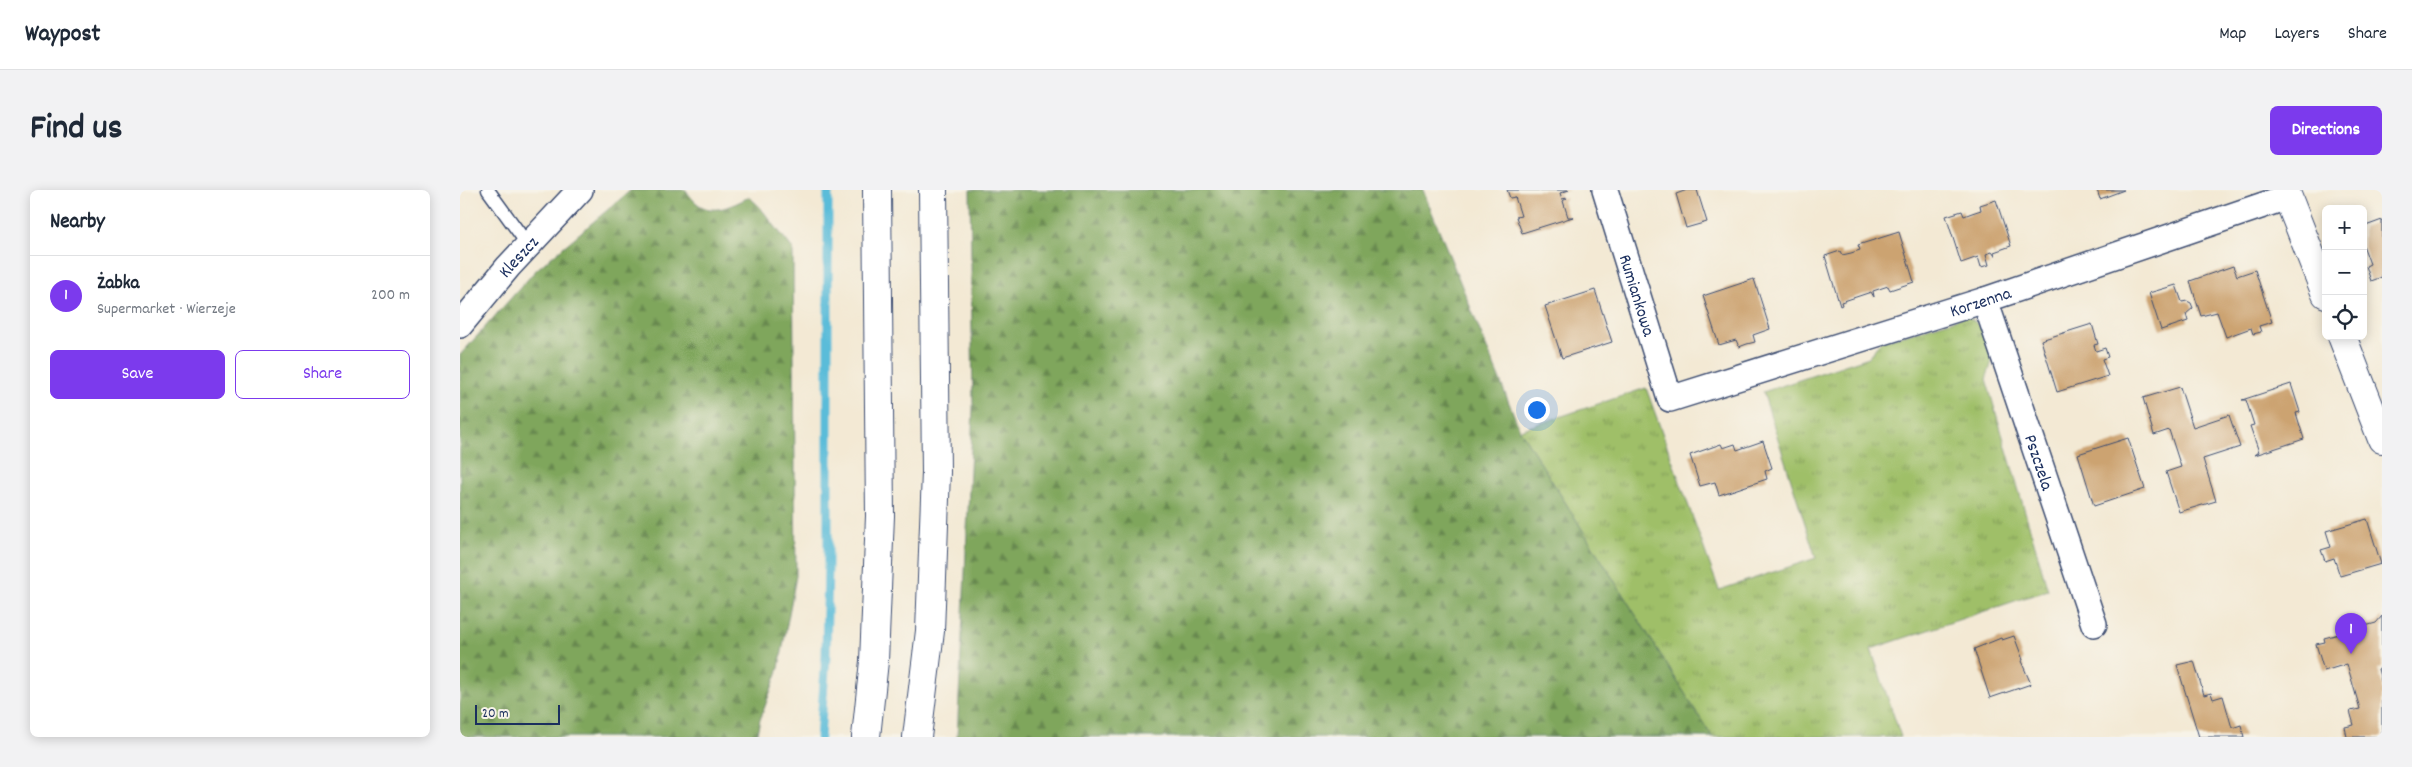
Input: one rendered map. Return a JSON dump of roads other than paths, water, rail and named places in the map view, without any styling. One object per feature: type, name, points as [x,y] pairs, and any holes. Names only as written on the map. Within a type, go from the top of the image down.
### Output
[{"type":"main road","points":[[866,737],[874,661],[880,516],[877,190]]},
{"type":"main road","points":[[917,737],[930,631],[936,472],[932,190]]},
{"type":"main road","points":[[2286,193],[2322,284]]},
{"type":"main road","points":[[2344,340],[2377,408],[2382,440]]},
{"type":"street","name":"Kleszcz","points":[[460,325],[528,245],[580,190]]},
{"type":"street","name":"Rumiankowa","points":[[1605,190],[1670,399]]},
{"type":"street","name":"Korzenna","points":[[1670,399],[1985,300],[2286,193]]},
{"type":"street","name":"Pszczela","points":[[1985,300],[2094,624]]},
{"type":"lane","points":[[488,190],[528,245]]},
{"type":"waterway","points":[[820,737],[826,656],[828,565],[828,190]]},
{"type":"place","name":"Żabka","points":[[2351,654]]}]
